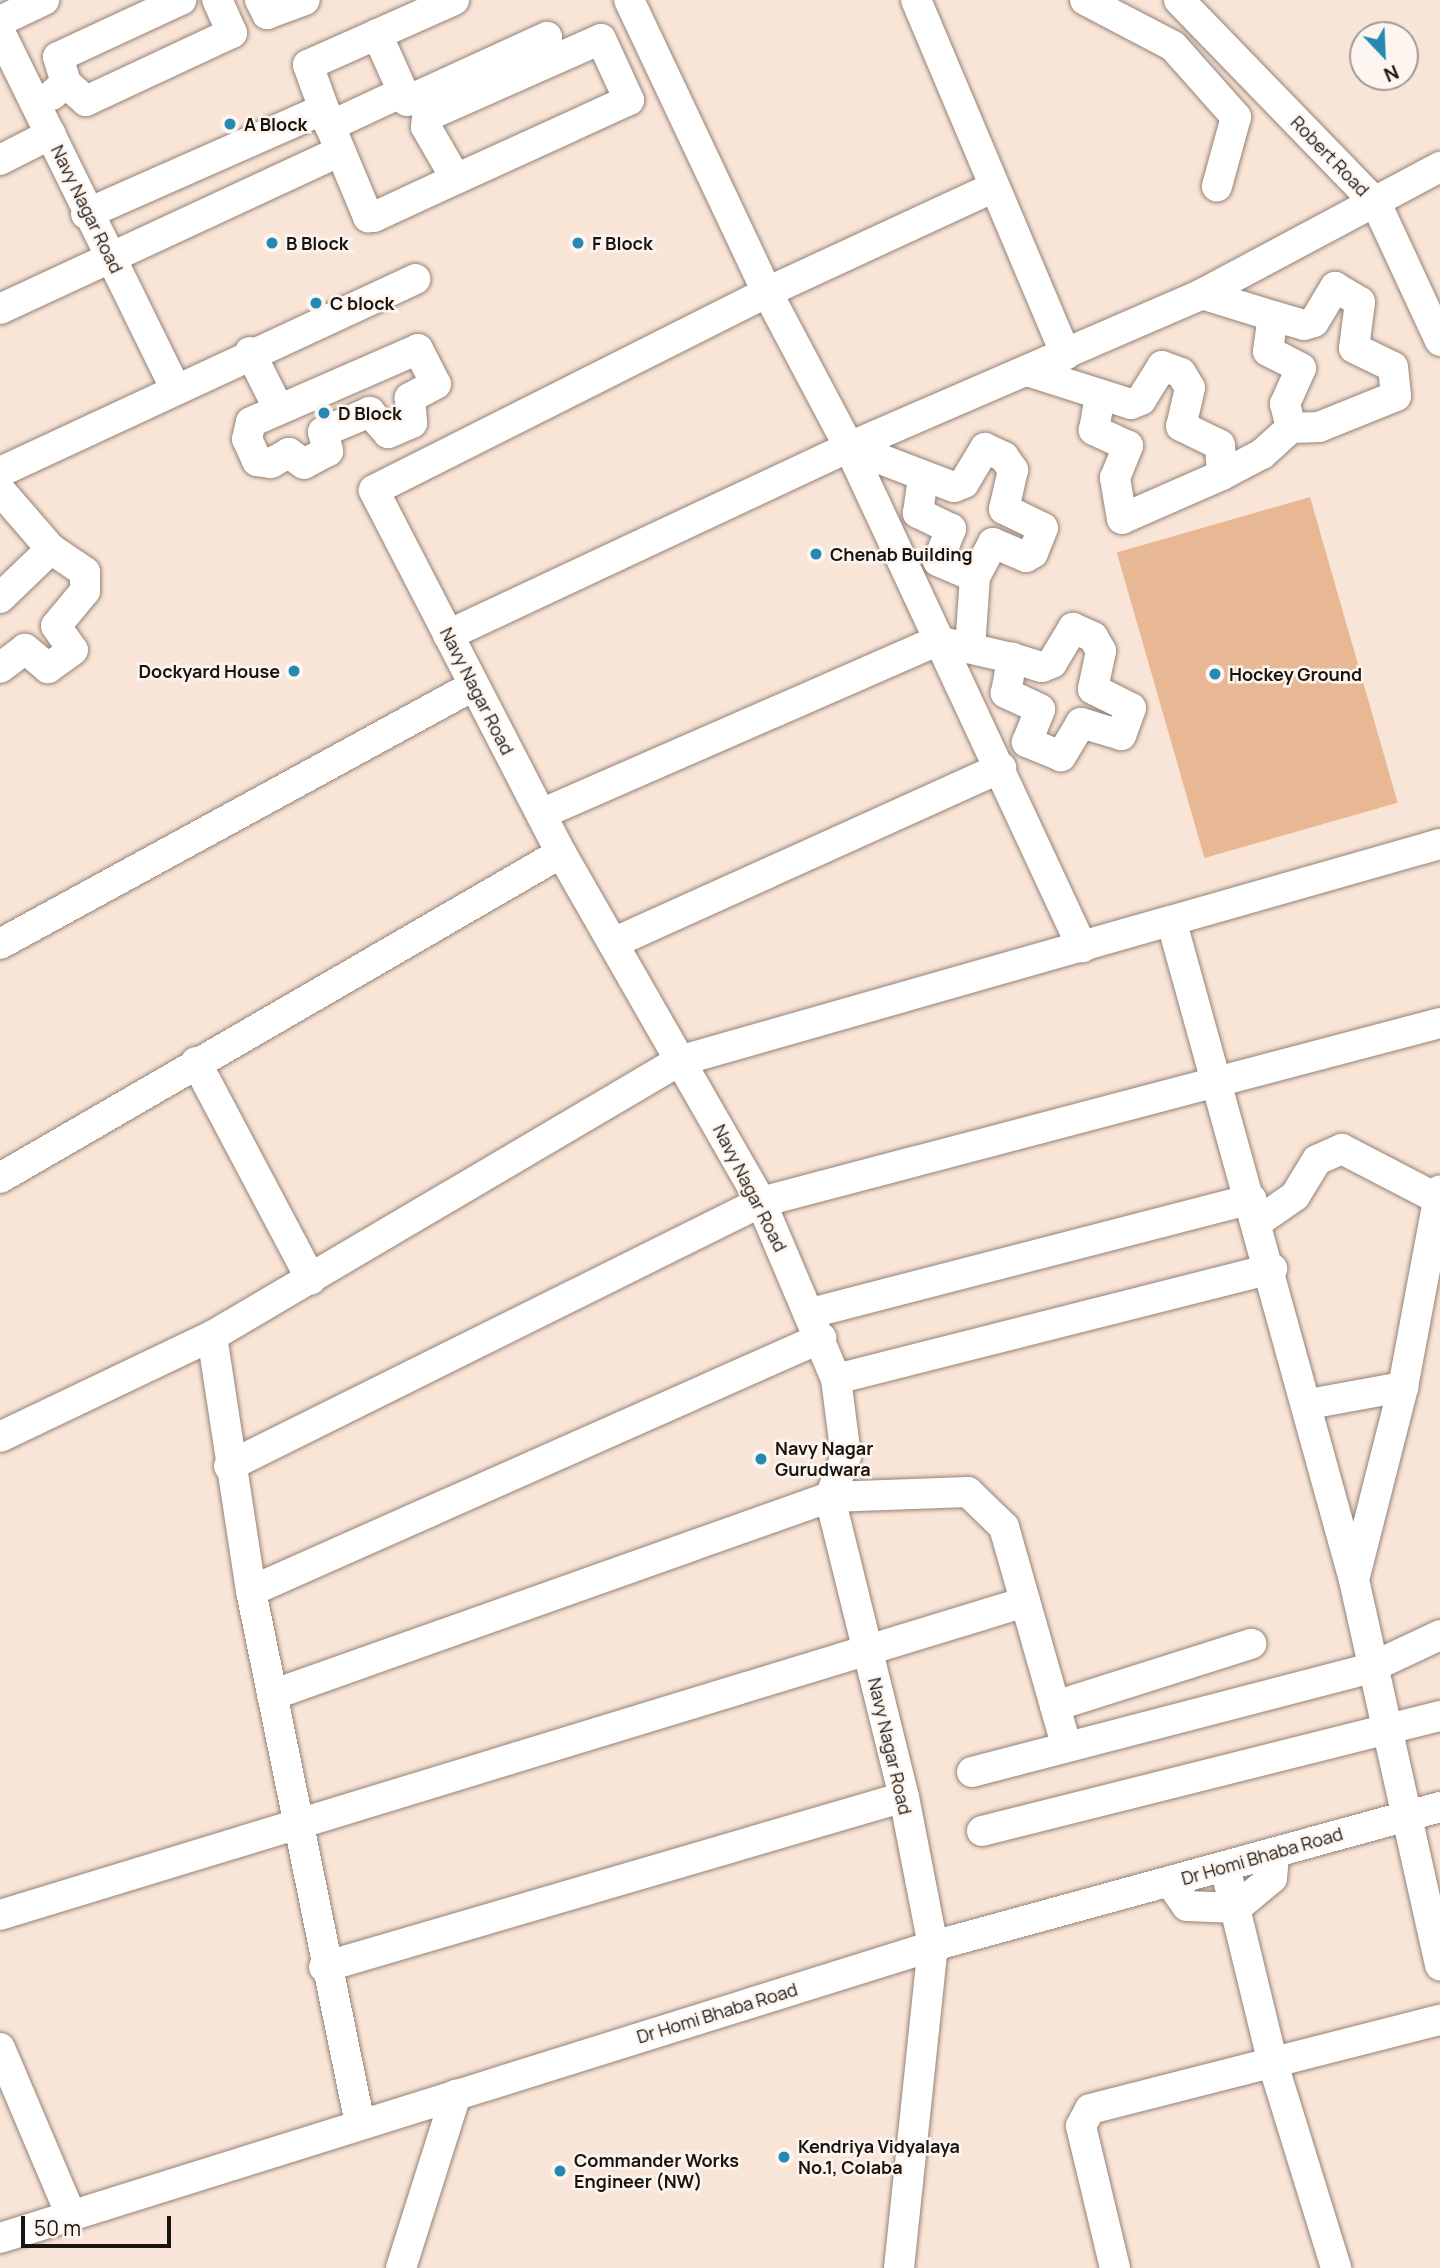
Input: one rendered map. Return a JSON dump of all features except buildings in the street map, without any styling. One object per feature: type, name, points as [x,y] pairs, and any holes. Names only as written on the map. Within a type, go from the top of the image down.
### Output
[{"type":"street","points":[[0,21],[44,0]]},
{"type":"street","points":[[181,0],[58,57],[66,83],[86,101],[232,33],[217,0]]},
{"type":"street","points":[[260,0],[267,13],[305,0]]},
{"type":"street","points":[[629,0],[767,292],[849,447],[937,641],[1000,768],[1082,947]]},
{"type":"street","points":[[916,0],[1066,355]]},
{"type":"street","points":[[1085,0],[1173,46],[1236,117],[1217,186]]},
{"type":"street","name":"Robert Road","points":[[1179,0],[1387,198],[1440,341]]},
{"type":"street","points":[[450,1],[309,65],[331,129],[368,217],[456,179],[629,100],[601,39],[427,116],[426,127],[456,179]]},
{"type":"street","points":[[377,34],[407,101],[590,18]]},
{"type":"street","name":"Navy Nagar Road","points":[[0,32],[51,134],[86,214],[174,386]]},
{"type":"street","points":[[35,103],[66,83]]},
{"type":"street","points":[[0,309],[110,258],[331,129],[403,92]]},
{"type":"street","points":[[86,214],[331,129]]},
{"type":"street","points":[[0,160],[51,134]]},
{"type":"street","points":[[448,635],[849,447],[1202,294],[1387,198],[1440,167]]},
{"type":"street","points":[[767,292],[994,187]]},
{"type":"street","points":[[0,472],[174,386],[415,279]]},
{"type":"street","points":[[1100,395],[1094,430],[1128,446],[1115,478],[1122,519],[1222,475],[1262,454],[1291,428],[1319,427],[1396,396],[1393,367],[1354,348],[1363,309],[1354,295],[1335,287],[1314,322],[1304,326],[1202,294]]},
{"type":"street","name":"Navy Nagar Road","points":[[767,292],[374,490],[473,687],[561,853],[761,1202],[816,1325],[836,1379],[846,1456],[830,1497],[904,1797],[933,1946],[901,2267]]},
{"type":"street","points":[[1273,316],[1268,351],[1301,368],[1285,404],[1291,428]]},
{"type":"street","points":[[418,348],[436,384],[410,398],[412,423],[388,433],[369,412],[323,432],[328,451],[304,464],[289,453],[271,463],[257,461],[247,439],[251,422],[278,408],[418,348]]},
{"type":"street","points":[[250,352],[278,408]]},
{"type":"street","points":[[1027,372],[1131,404],[1141,400],[1162,366],[1181,373],[1190,388],[1181,426],[1220,445],[1222,475]]},
{"type":"street","points":[[849,447],[923,478],[954,487],[964,483],[985,448],[1010,463],[1004,509],[1043,528],[1026,557],[993,543],[975,577],[970,649]]},
{"type":"street","points":[[923,478],[918,513],[951,529],[938,561],[975,577]]},
{"type":"street","points":[[0,490],[51,549],[85,572],[85,591],[56,626],[74,650],[48,668],[25,649],[0,668]]},
{"type":"street","points":[[0,598],[51,549]]},
{"type":"street","points":[[541,814],[937,641],[1012,658],[1042,667],[1052,663],[1073,628],[1093,637],[1101,651],[1093,689],[1131,708],[1121,735],[1081,723],[1061,756],[1027,742],[1040,709],[1006,693],[1012,658]]},
{"type":"street","points":[[0,944],[473,687]]},
{"type":"street","points":[[613,943],[1000,768]]},
{"type":"street","points":[[0,1437],[212,1336],[679,1061],[1172,923],[1440,844]]},
{"type":"street","points":[[0,1178],[196,1062],[561,853]]},
{"type":"street","points":[[1172,923],[1219,1079],[1309,1404],[1354,1580],[1370,1668],[1407,1815],[1440,1966]]},
{"type":"street","points":[[229,1466],[761,1202],[1219,1079],[1440,1023]]},
{"type":"street","points":[[196,1062],[311,1279]]},
{"type":"street","points":[[251,1591],[816,1325],[1255,1210],[1295,1196],[1317,1160],[1342,1149],[1439,1194],[1404,1387],[1354,1580]]},
{"type":"street","points":[[836,1379],[1272,1269]]},
{"type":"street","points":[[212,1336],[229,1466],[251,1591],[299,1821],[324,1967],[360,2124]]},
{"type":"street","points":[[1309,1404],[1404,1387]]},
{"type":"street","points":[[272,1695],[830,1497],[968,1492],[1004,1527],[1066,1745]]},
{"type":"street","points":[[0,1915],[299,1821],[1025,1602]]},
{"type":"street","points":[[972,1773],[1066,1745],[1370,1668],[1440,1635]]},
{"type":"street","points":[[1055,1706],[1251,1644]]},
{"type":"street","points":[[982,1831],[1440,1716]]},
{"type":"street","points":[[324,1967],[904,1797]]},
{"type":"street","name":"Dr Homi Bhaba Road","points":[[0,2238],[933,1946],[1440,1807]]},
{"type":"street","points":[[1170,1882],[1186,1906],[1236,1908],[1272,1878],[1273,1853]]},
{"type":"street","points":[[1225,1867],[1273,2064],[1336,2268]]},
{"type":"street","points":[[1115,2268],[1081,2126],[1084,2115],[1103,2104],[1273,2064],[1440,2020]]},
{"type":"street","points":[[0,2048],[71,2215]]},
{"type":"street","points":[[401,2268],[456,2095]]},
{"type":"shaded area","points":[[1310,497],[1398,803],[1204,858],[1117,552]]},
{"type":"place","name":"A Block","points":[[230,124]]},
{"type":"place","name":"B Block","points":[[272,243]]},
{"type":"place","name":"F Block","points":[[578,243]]},
{"type":"place","name":"C block","points":[[316,303]]},
{"type":"place","name":"D Block","points":[[324,413]]},
{"type":"place","name":"Chenab Building","points":[[816,554]]},
{"type":"place","name":"Dockyard House","points":[[294,671]]},
{"type":"place","name":"Hockey Ground","points":[[1215,674]]},
{"type":"place","name":"Navy Nagar Gurudwara","points":[[761,1459]]},
{"type":"place","name":"Kendriya Vidyalaya No.1, Colaba","points":[[784,2157]]},
{"type":"place","name":"Commander Works Engineer (NW)","points":[[560,2171]]}]
